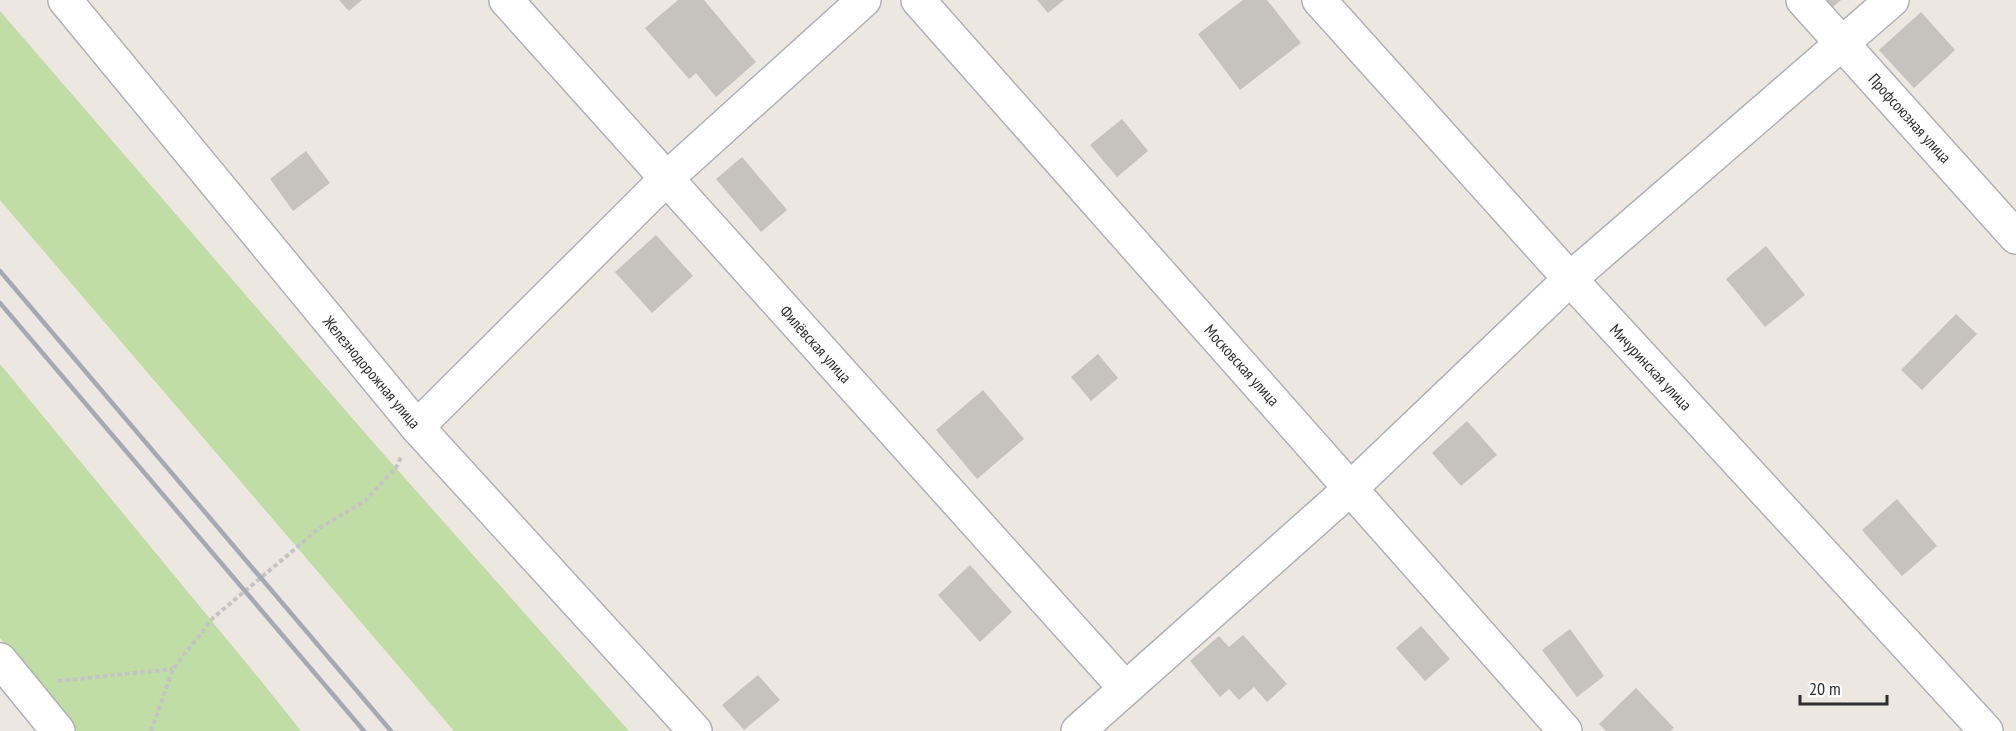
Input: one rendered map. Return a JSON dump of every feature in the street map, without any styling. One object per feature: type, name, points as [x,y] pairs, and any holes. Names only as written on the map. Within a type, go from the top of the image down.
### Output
[{"type":"street","name":"Железнодорожная улица","points":[[65,0],[417,427],[695,731]]},
{"type":"street","name":"Филёвская улица","points":[[506,0],[1125,688]]},
{"type":"street","points":[[417,427],[667,178],[864,0]]},
{"type":"street","name":"Московская улица","points":[[918,0],[1565,731]]},
{"type":"street","name":"Мичуринская улица","points":[[1319,0],[1570,279],[1986,731]]},
{"type":"street","name":"Профсоюзная улица","points":[[1803,0],[2016,237]]},
{"type":"street","points":[[1078,731],[1352,488],[1570,279],[1844,44],[1892,0]]},
{"type":"street","points":[[10,673],[57,731]]},
{"type":"path","points":[[151,731],[173,669],[213,618],[321,527],[365,501],[396,468],[417,427]]},
{"type":"path","points":[[10,673],[173,669]]},
{"type":"green space","points":[[0,11],[372,441],[629,731],[454,731],[0,200]]},
{"type":"green space","points":[[0,364],[301,731],[76,731],[0,638]]},
{"type":"building","points":[[339,0],[362,0],[349,11]]},
{"type":"building","points":[[678,0],[704,0],[756,62],[716,97],[696,73],[689,79],[645,28]]},
{"type":"building","points":[[1037,0],[1064,0],[1048,13]]},
{"type":"building","points":[[1243,0],[1267,0],[1301,43],[1240,90],[1198,34]]},
{"type":"building","points":[[1826,0],[1841,0],[1833,7]]},
{"type":"building","points":[[1921,12],[1955,50],[1914,88],[1879,50]]},
{"type":"building","points":[[1122,119],[1148,151],[1117,177],[1090,145]]},
{"type":"building","points":[[306,151],[330,183],[293,211],[270,179]]},
{"type":"building","points":[[742,157],[787,210],[761,232],[716,179]]},
{"type":"building","points":[[656,235],[693,276],[652,313],[615,272]]},
{"type":"building","points":[[1766,246],[1805,295],[1765,327],[1726,279]]},
{"type":"building","points":[[1956,314],[1977,334],[1922,390],[1901,370]]},
{"type":"building","points":[[1098,354],[1118,378],[1091,401],[1071,377]]},
{"type":"building","points":[[983,390],[1024,439],[977,479],[936,430]]},
{"type":"building","points":[[1467,421],[1497,455],[1461,486],[1432,453]]},
{"type":"building","points":[[1897,499],[1937,546],[1902,576],[1862,530]]},
{"type":"building","points":[[970,565],[1012,612],[980,642],[938,595]]},
{"type":"building","points":[[1421,626],[1450,659],[1425,681],[1396,648]]},
{"type":"building","points":[[1570,629],[1604,676],[1577,697],[1542,650]]},
{"type":"building","points":[[1243,635],[1287,684],[1267,702],[1254,687],[1239,700],[1229,689],[1220,697],[1190,661],[1219,636],[1229,647]]},
{"type":"building","points":[[758,675],[780,700],[744,730],[722,705]]},
{"type":"building","points":[[1636,688],[1674,728],[1670,731],[1606,731],[1599,724]]},
{"type":"railway","points":[[0,271],[391,731]]},
{"type":"railway","points":[[0,303],[364,731]]}]
